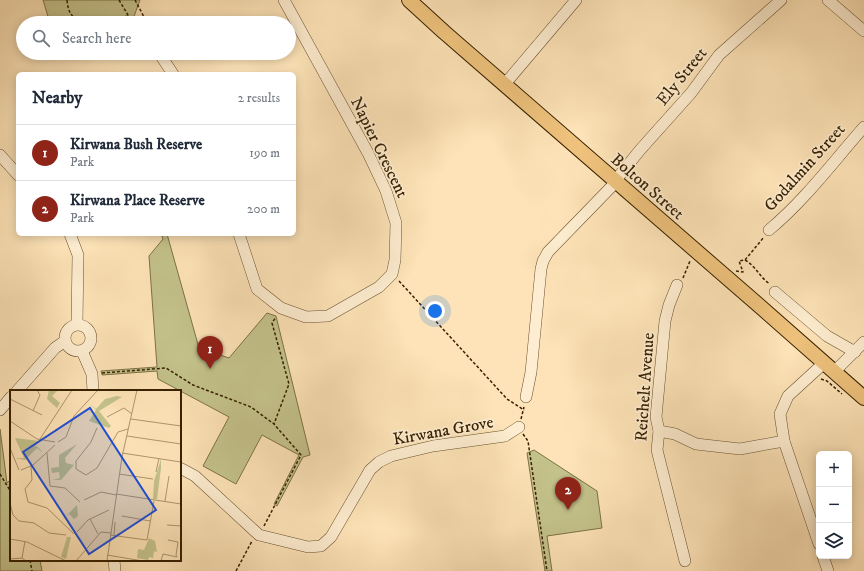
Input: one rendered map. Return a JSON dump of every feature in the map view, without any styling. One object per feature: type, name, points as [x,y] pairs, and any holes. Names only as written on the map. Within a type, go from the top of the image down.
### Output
[{"type":"main road","name":"Bolton Street","points":[[409,0],[504,85],[864,398]]},
{"type":"street","name":"Napier Crescent","points":[[284,0],[293,16]]},
{"type":"street","points":[[504,85],[576,0]]},
{"type":"street","name":"Ely Street","points":[[616,181],[640,150],[691,93],[719,56],[781,0]]},
{"type":"street","points":[[828,0],[864,31]]},
{"type":"street","name":"Napier Crescent","points":[[296,22],[368,153],[386,191],[396,224],[395,260],[392,274]]},
{"type":"street","points":[[163,60],[171,72]]},
{"type":"street","name":"Godalmin Street","points":[[769,230],[798,204],[864,126]]},
{"type":"street","points":[[0,155],[16,173]]},
{"type":"street","points":[[526,397],[531,372],[543,261],[548,252],[616,181]]},
{"type":"street","points":[[71,236],[78,255],[77,324]]},
{"type":"street","points":[[240,236],[257,289],[281,308],[306,317],[328,316],[379,288],[392,274]]},
{"type":"street","name":"Reichelt Avenue","points":[[678,285],[669,305],[665,321],[656,417],[660,431],[657,450],[685,561]]},
{"type":"street","points":[[775,292],[827,336],[855,352]]},
{"type":"street","points":[[77,324],[83,325],[89,329],[92,335],[91,342],[88,347],[82,351],[75,351],[69,347],[65,341],[66,334],[70,327],[77,324]]},
{"type":"street","points":[[18,390],[55,348],[65,341]]},
{"type":"street","points":[[834,372],[864,342]]},
{"type":"street","points":[[82,351],[92,374],[93,390]]},
{"type":"street","points":[[816,535],[784,441],[780,414],[788,396],[824,363]]},
{"type":"street","points":[[0,410],[10,398]]},
{"type":"street","name":"Kirwana Grove","points":[[181,469],[195,476],[259,534],[308,547],[321,546],[331,537],[370,470],[379,462],[391,456],[433,446],[505,436],[519,427]]},
{"type":"street","points":[[660,431],[675,434],[696,444],[740,449],[784,441]]},
{"type":"street","points":[[824,559],[828,571]]},
{"type":"street","points":[[114,561],[115,571]]},
{"type":"path","points":[[67,0],[68,10],[72,16]]},
{"type":"path","points":[[119,0],[128,15]]},
{"type":"path","points":[[135,0],[143,16]]},
{"type":"path","points":[[745,260],[769,230]]},
{"type":"path","points":[[678,285],[687,272],[695,250]]},
{"type":"path","points":[[719,271],[730,270],[743,272],[739,261],[745,260],[752,264],[764,280],[775,287],[775,292]]},
{"type":"path","points":[[392,274],[507,399],[524,410]]},
{"type":"path","points":[[274,424],[289,384],[272,323],[281,308]]},
{"type":"path","points":[[92,374],[166,368],[193,385],[251,407],[274,424],[301,455],[259,534],[253,539],[236,571]]},
{"type":"path","points":[[813,374],[827,382],[844,395]]},
{"type":"path","points":[[526,397],[519,427],[528,441],[548,571]]},
{"type":"path","points":[[0,474],[9,489]]},
{"type":"path","points":[[30,561],[32,571]]},
{"type":"shaded area","points":[[43,0],[140,0],[134,16],[48,16]]},
{"type":"shaded area","points":[[162,236],[168,236],[199,348],[229,358],[267,313],[276,316],[310,455],[303,457],[277,506],[274,504],[299,455],[262,435],[236,484],[203,466],[229,417],[158,379],[157,371],[102,375],[101,371],[157,367],[149,256],[163,239]]},
{"type":"shaded area","points":[[0,429],[7,483],[10,480],[10,561],[40,561],[42,571],[0,571]]},
{"type":"shaded area","points":[[534,450],[597,491],[602,528],[547,536],[552,571],[545,571],[527,453]]},
{"type":"place","name":"Kirwana Bush Reserve","points":[[210,369]]},
{"type":"place","name":"Kirwana Place Reserve","points":[[568,510]]}]
